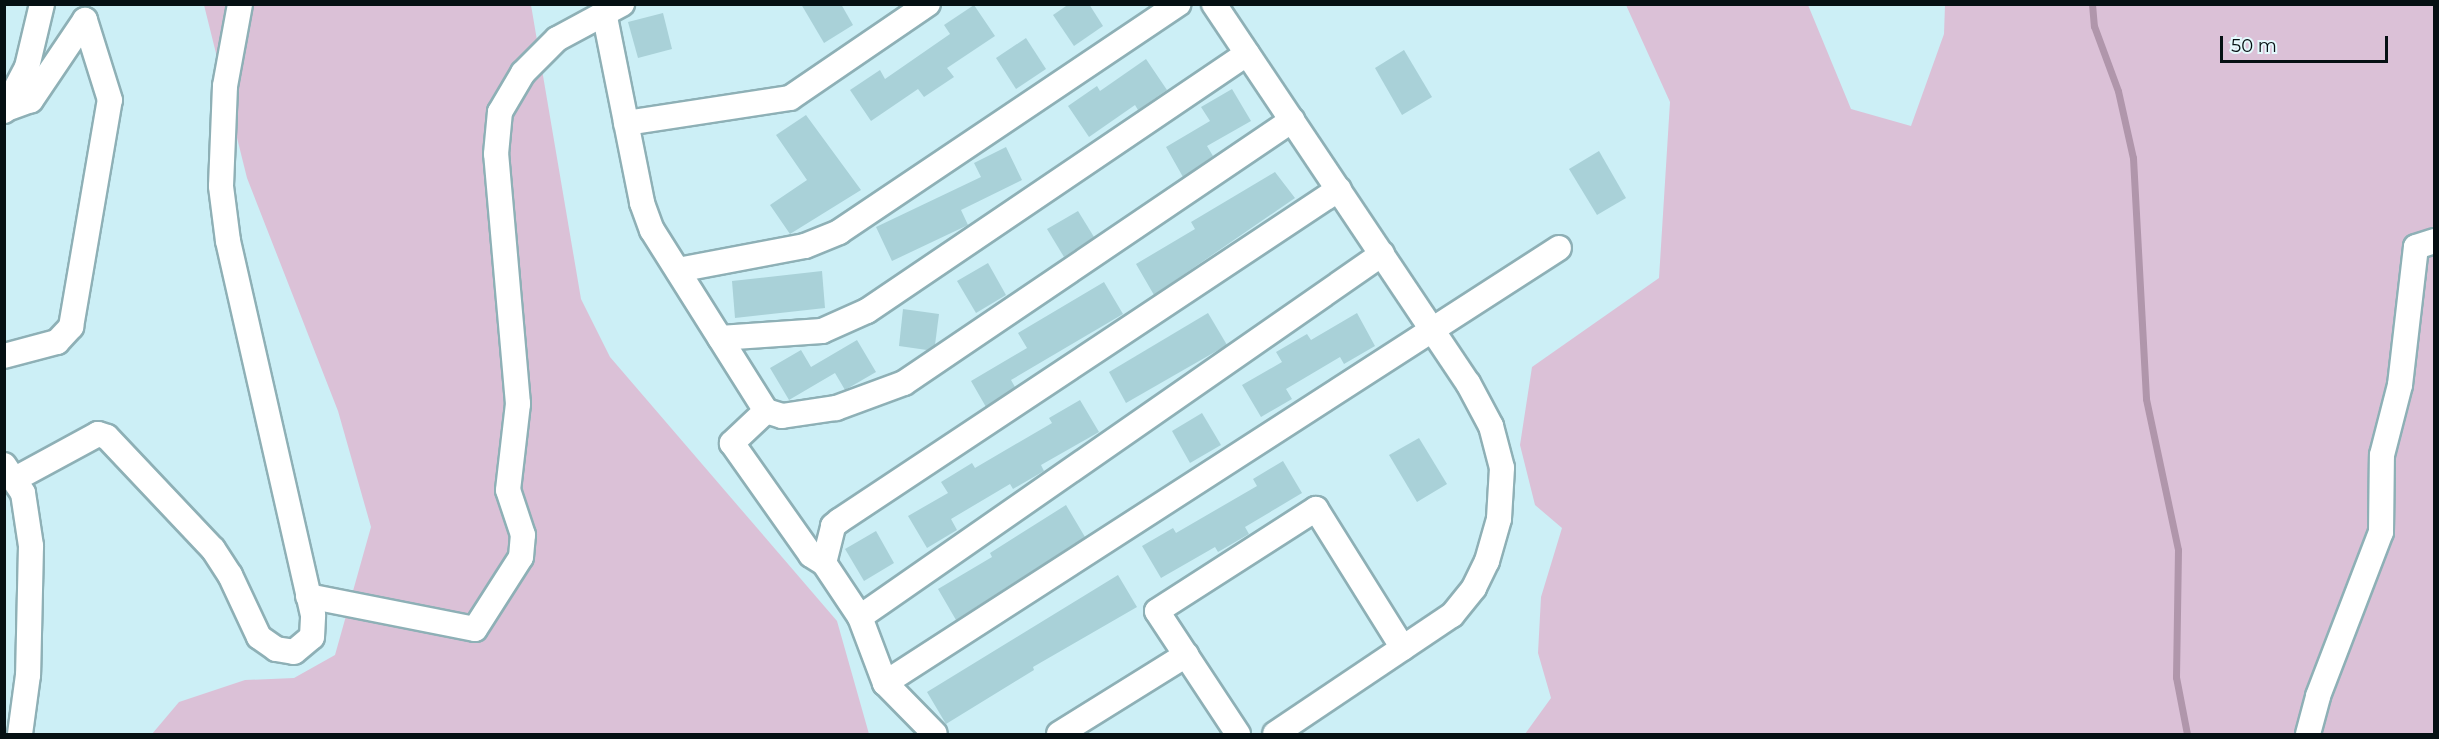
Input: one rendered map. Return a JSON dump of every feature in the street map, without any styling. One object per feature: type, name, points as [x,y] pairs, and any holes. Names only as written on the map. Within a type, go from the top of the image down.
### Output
[{"type":"street","points":[[5,110],[27,67],[42,4]]},
{"type":"street","points":[[20,735],[28,675],[32,546],[23,493],[11,471],[98,434],[107,437],[213,549],[266,644],[294,652],[303,647],[312,637],[314,597],[228,241],[221,186],[225,86],[240,4]]},
{"type":"street","points":[[626,123],[790,98],[928,4]]},
{"type":"street","points":[[678,270],[805,246],[839,232],[1178,4]]},
{"type":"street","points":[[1214,4],[1434,331],[1491,426],[1502,468],[1499,519],[1487,561],[1474,588],[1452,615],[1275,735]]},
{"type":"street","points":[[314,597],[461,629],[475,629],[520,557],[523,535],[508,490],[518,404],[496,154],[500,112],[523,73],[557,39],[613,8],[626,123],[642,203],[652,230],[766,411],[782,416],[836,408],[904,382],[1292,120]]},
{"type":"street","points":[[4,356],[57,342],[71,327],[110,100],[85,20],[31,100],[5,110]]},
{"type":"street","points":[[720,338],[793,336],[822,331],[867,311],[1247,54]]},
{"type":"street","points":[[824,563],[833,526],[839,521],[1339,189]]},
{"type":"street","points":[[2308,735],[2318,696],[2381,532],[2382,455],[2400,385],[2416,247],[2434,241]]},
{"type":"street","points":[[885,682],[1434,331],[1559,248]]},
{"type":"street","points":[[860,617],[1382,254]]},
{"type":"street","points":[[766,411],[732,443],[811,555],[824,563],[860,617],[885,682],[935,735]]},
{"type":"street","points":[[1238,735],[1157,611],[1316,509],[1402,648]]},
{"type":"street","points":[[1059,735],[1186,655]]},
{"type":"shaded area","points":[[204,5],[531,5],[581,299],[610,357],[837,621],[869,734],[152,734],[179,702],[245,680],[294,678],[335,655],[371,527],[338,411],[247,178]]},
{"type":"shaded area","points":[[1626,5],[1808,5],[1851,109],[1911,126],[1944,34],[1945,5],[2434,5],[2434,734],[1525,734],[1551,698],[1538,653],[1541,597],[1562,528],[1535,505],[1520,445],[1532,367],[1659,278],[1670,102]]},
{"type":"building","points":[[801,4],[841,4],[853,25],[824,43]]},
{"type":"building","points":[[1069,4],[1089,4],[1103,26],[1074,46],[1053,15]]},
{"type":"building","points":[[974,5],[995,36],[947,68],[954,77],[924,97],[918,89],[871,121],[850,90],[880,70],[885,79],[950,34],[944,25]]},
{"type":"building","points":[[663,13],[672,49],[638,58],[628,22]]},
{"type":"building","points":[[1026,38],[1046,69],[1016,89],[996,58]]},
{"type":"building","points":[[1404,50],[1432,97],[1402,115],[1375,68]]},
{"type":"building","points":[[1146,59],[1167,90],[1138,110],[1135,105],[1089,137],[1068,106],[1097,86],[1100,91]]},
{"type":"building","points":[[1232,89],[1251,121],[1207,146],[1213,156],[1183,177],[1166,147],[1210,121],[1201,107]]},
{"type":"building","points":[[806,115],[861,190],[790,234],[770,205],[807,180],[776,135]]},
{"type":"building","points":[[1006,147],[1022,180],[961,210],[968,225],[892,261],[876,227],[981,177],[974,163]]},
{"type":"building","points":[[1599,151],[1626,198],[1597,215],[1569,169]]},
{"type":"building","points":[[1275,172],[1295,198],[1154,295],[1136,264],[1195,229],[1191,222]]},
{"type":"building","points":[[1078,211],[1094,237],[1064,257],[1047,229]]},
{"type":"building","points":[[988,263],[1006,295],[976,313],[957,281]]},
{"type":"building","points":[[822,271],[825,308],[735,318],[732,281]]},
{"type":"building","points":[[1104,282],[1123,314],[1011,380],[1015,387],[986,407],[971,381],[1027,348],[1018,333]]},
{"type":"building","points":[[903,309],[939,314],[935,345],[927,350],[899,346]]},
{"type":"building","points":[[1208,313],[1227,345],[1126,403],[1109,372]]},
{"type":"building","points":[[1357,313],[1375,346],[1344,364],[1340,357],[1286,389],[1292,399],[1261,417],[1242,385],[1282,362],[1276,352],[1307,334],[1311,340]]},
{"type":"building","points":[[857,340],[876,372],[845,390],[835,373],[789,400],[770,368],[801,350],[811,367]]},
{"type":"building","points":[[1080,400],[1099,432],[1041,465],[1044,471],[1013,489],[1010,484],[951,519],[957,530],[927,548],[908,516],[948,493],[941,482],[972,463],[975,468],[1052,423],[1049,418]]},
{"type":"building","points":[[1202,413],[1221,445],[1190,463],[1172,431]]},
{"type":"building","points":[[1419,438],[1447,484],[1417,502],[1389,455]]},
{"type":"building","points":[[1283,461],[1302,493],[1245,527],[1249,534],[1218,552],[1215,547],[1161,578],[1142,546],[1173,528],[1176,533],[1257,486],[1253,479]]},
{"type":"building","points":[[1066,505],[1085,537],[956,620],[938,589],[992,557],[990,553]]},
{"type":"building","points":[[876,531],[894,563],[864,581],[845,549]]},
{"type":"building","points":[[1118,575],[1137,607],[1033,667],[1034,670],[946,724],[927,692]]},
{"type":"waterway","points":[[2092,4],[2094,26],[2118,91],[2133,158],[2146,399],[2178,550],[2176,677],[2187,734]]}]
